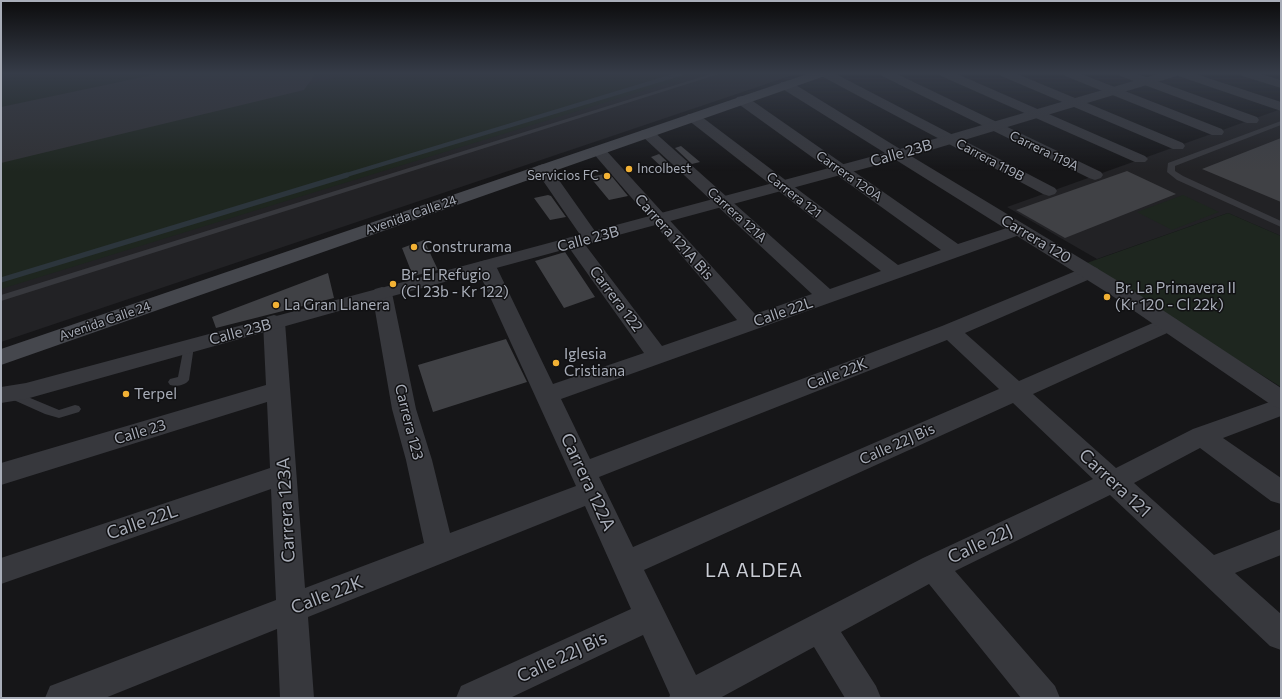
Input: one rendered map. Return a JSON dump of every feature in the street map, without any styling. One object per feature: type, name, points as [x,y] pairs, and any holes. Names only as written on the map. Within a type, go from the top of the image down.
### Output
[{"type":"main road","name":"Avenida Calle 24","points":[[1,357],[726,106]]},
{"type":"street","name":"Carrera 120A","points":[[750,106],[955,251]]},
{"type":"street","name":"Carrera 120","points":[[819,106],[1090,272],[1281,400]]},
{"type":"street","name":"Carrera 119B","points":[[887,106],[1049,192]]},
{"type":"street","name":"Carrera 119A","points":[[952,106],[1095,175]]},
{"type":"street","points":[[1017,106],[1140,159]]},
{"type":"street","name":"Calle 23B","points":[[6,394],[897,155],[1063,106]]},
{"type":"street","points":[[1083,106],[1178,146]]},
{"type":"street","points":[[1151,106],[1217,132]]},
{"type":"street","points":[[1213,106],[1252,120]]},
{"type":"street","name":"Carrera 121","points":[[693,117],[895,272]]},
{"type":"street","name":"Carrera 121A","points":[[646,133],[827,297]]},
{"type":"street","name":"Carrera 121A Bis","points":[[598,150],[751,323]]},
{"type":"street","name":"Carrera 122","points":[[543,169],[582,240],[658,356]]},
{"type":"street","name":"Calle 22L","points":[[547,395],[1019,229]]},
{"type":"street","name":"Carrera 122A","points":[[486,266],[688,698]]},
{"type":"street","name":"Calle 22K","points":[[62,698],[440,551],[587,481],[1090,272]]},
{"type":"street","name":"Carrera 123","points":[[382,293],[404,409],[419,460],[440,551]]},
{"type":"street","name":"Carrera 123A","points":[[274,322],[297,698]]},
{"type":"street","name":"Calle 22J Bis","points":[[626,564],[1169,324]]},
{"type":"street","name":"Carrera 121","points":[[950,331],[1281,636]]},
{"type":"street","name":"Calle 23","points":[[1,474],[279,390]]},
{"type":"street","name":"Calle 22J","points":[[688,698],[933,567],[1114,482],[1202,436],[1281,407]]},
{"type":"street","points":[[1202,436],[1281,492]]},
{"type":"street","name":"Calle 22L","points":[[1,571],[284,474]]},
{"type":"street","points":[[1209,570],[1281,542]]},
{"type":"street","points":[[933,567],[1043,698]]},
{"type":"street","name":"Calle 22J Bis","points":[[473,698],[650,616]]},
{"type":"street","points":[[820,627],[864,698]]},
{"type":"lane","points":[[1,298],[615,106]]},
{"type":"lane","points":[[1281,122],[1170,165],[1171,172],[1180,178],[1281,224]]},
{"type":"lane","points":[[174,382],[182,380],[189,346]]},
{"type":"lane","points":[[6,394],[59,414],[75,409]]},
{"type":"shaded area","points":[[1,106],[702,106],[1,342]]},
{"type":"shaded area","points":[[1,106],[31,106],[1,112]]},
{"type":"shaded area","points":[[218,106],[595,106],[1,289],[1,157]]},
{"type":"shaded area","points":[[1281,109],[1281,236],[1228,213],[1097,259],[1007,207]]},
{"type":"shaded area","points":[[1183,195],[1219,212],[1172,230],[1137,212]]},
{"type":"shaded area","points":[[1228,213],[1281,236],[1281,387],[1084,264]]},
{"type":"building","points":[[1281,138],[1281,202],[1202,169]]},
{"type":"building","points":[[681,146],[700,162],[692,164],[675,148]]},
{"type":"building","points":[[659,154],[674,168],[665,170],[651,157]]},
{"type":"building","points":[[1127,171],[1176,194],[1065,238],[1016,210]]},
{"type":"building","points":[[609,173],[628,196],[609,200],[590,177]]},
{"type":"building","points":[[548,195],[551,196],[566,217],[550,220],[534,198]]},
{"type":"building","points":[[424,240],[438,270],[413,276],[402,248]]},
{"type":"building","points":[[565,252],[595,297],[564,308],[535,261]]},
{"type":"building","name":"La Gran Llanera","points":[[328,273],[334,298],[216,328],[212,317]]},
{"type":"building","points":[[506,339],[527,382],[433,412],[418,365]]},
{"type":"waterway","points":[[343,176],[575,106]]},
{"type":"waterway","points":[[1,280],[347,175]]},
{"type":"runway","points":[[1,135],[131,106]]},
{"type":"place","name":"Incolbest","points":[[629,169]]},
{"type":"place","name":"Servicios FC","points":[[607,176]]},
{"type":"place","name":"Construrama","points":[[414,247]]},
{"type":"place","name":"Br. El Refugio (Cl 23b - Kr 122)","points":[[393,284]]},
{"type":"place","name":"Br. La Primavera II (Kr 120 - Cl 22k)","points":[[1107,297]]},
{"type":"place","name":"La Gran Llanera","points":[[276,305]]},
{"type":"place","name":"Iglesia Cristiana","points":[[556,363]]},
{"type":"place","name":"Terpel","points":[[126,394]]},
{"type":"district","name":"LA ALDEA","points":[[754,571]]}]
